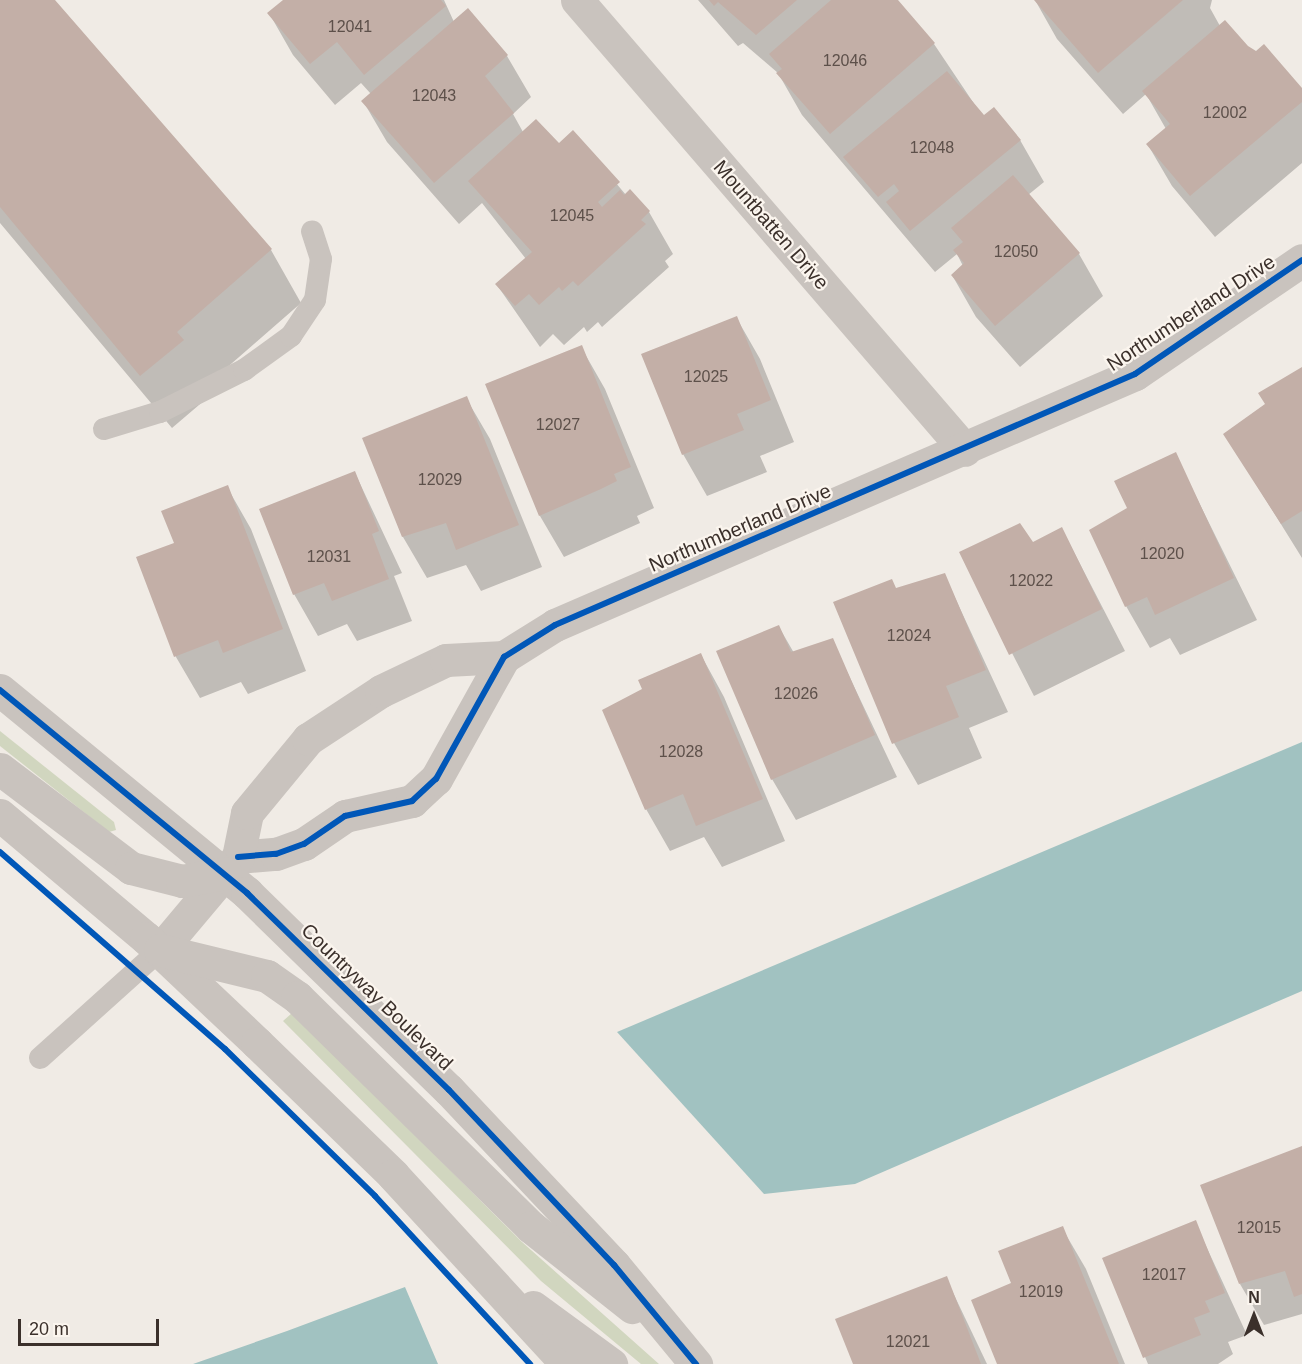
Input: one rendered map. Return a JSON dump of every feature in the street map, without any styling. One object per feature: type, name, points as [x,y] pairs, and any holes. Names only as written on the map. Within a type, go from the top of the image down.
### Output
[{"type":"street","name":"Mountbatten Drive","points":[[577,0],[965,450]]},
{"type":"street","name":"Northumberland Drive","points":[[232,865],[304,844],[345,816],[412,801],[436,779],[504,657],[555,625],[965,450],[1135,374],[1302,260]]},
{"type":"street","name":"Northumberland Drive","points":[[160,950],[232,865],[247,813],[308,739],[381,691],[446,660],[504,657]]},
{"type":"street","name":"Countryway Boulevard","points":[[0,690],[232,865],[449,1090],[614,1266],[688,1355]]},
{"type":"street","points":[[0,769],[131,868],[182,881],[232,865]]},
{"type":"street","points":[[0,816],[160,950],[393,1175],[498,1286],[567,1364]]},
{"type":"street","points":[[160,950],[267,976],[297,997],[531,1227],[688,1355]]},
{"type":"street","points":[[498,1286],[611,1364]]},
{"type":"lane","points":[[104,429],[181,402],[244,370],[291,336],[315,300],[321,259],[312,231]]},
{"type":"lane","points":[[40,1058],[160,950]]},
{"type":"green space","points":[[0,731],[114,822],[116,830],[109,832],[0,746]]},
{"type":"green space","points":[[292,1013],[522,1242],[659,1364],[641,1364],[541,1281],[283,1021]]},
{"type":"water","points":[[1302,742],[1302,991],[855,1184],[764,1194],[617,1032]]},
{"type":"water","points":[[405,1287],[438,1364],[193,1364],[287,1331]]},
{"type":"building","points":[[0,0],[55,0],[272,249],[177,332],[184,340],[140,376],[0,207]]},
{"type":"building","points":[[283,0],[441,0],[446,6],[364,75],[337,42],[310,64],[267,13]]},
{"type":"building","points":[[709,0],[797,0],[756,35],[718,2],[714,6]]},
{"type":"building","points":[[831,0],[898,0],[935,43],[830,134],[776,73],[782,69],[769,54]]},
{"type":"building","points":[[1034,0],[1183,0],[1098,73]]},
{"type":"building","points":[[468,8],[508,55],[485,76],[514,113],[434,183],[361,101]]},
{"type":"building","points":[[1225,20],[1248,46],[1256,51],[1264,44],[1302,88],[1302,102],[1190,196],[1146,144],[1170,124],[1142,91]]},
{"type":"building","points":[[947,71],[984,115],[994,107],[1021,140],[910,231],[886,202],[899,191],[894,184],[878,197],[843,157]]},
{"type":"building","points":[[536,119],[559,143],[573,130],[620,182],[598,202],[602,207],[620,190],[624,195],[630,189],[650,211],[641,220],[646,224],[578,286],[573,281],[562,291],[559,287],[539,305],[529,294],[515,306],[495,284],[532,252],[468,181]]},
{"type":"building","points":[[1013,175],[1080,253],[995,326],[951,275],[964,263],[953,250],[963,242],[951,228]]},
{"type":"building","points":[[737,316],[771,400],[737,414],[744,430],[682,455],[641,354]]},
{"type":"building","points":[[582,345],[631,467],[614,474],[617,481],[539,516],[485,384]]},
{"type":"building","points":[[1302,367],[1302,511],[1281,524],[1223,434],[1265,404],[1258,393]]},
{"type":"building","points":[[467,396],[519,525],[456,550],[446,523],[402,537],[362,438]]},
{"type":"building","points":[[1176,452],[1234,578],[1155,615],[1147,597],[1125,607],[1089,530],[1127,508],[1114,481]]},
{"type":"building","points":[[355,471],[379,531],[372,534],[389,579],[332,601],[324,583],[293,595],[259,509]]},
{"type":"building","points":[[228,485],[283,629],[223,653],[218,640],[174,657],[136,557],[174,543],[161,511]]},
{"type":"building","points":[[1020,523],[1033,542],[1062,527],[1102,609],[1009,655],[959,552]]},
{"type":"building","points":[[945,573],[986,670],[946,686],[959,717],[892,744],[833,602],[892,579],[896,588]]},
{"type":"building","points":[[779,625],[791,652],[833,638],[875,735],[771,780],[716,651]]},
{"type":"building","points":[[701,653],[763,799],[696,826],[683,794],[645,810],[602,710],[642,689],[638,680]]},
{"type":"building","points":[[1302,1146],[1302,1294],[1294,1297],[1285,1271],[1239,1284],[1200,1185]]},
{"type":"building","points":[[1196,1220],[1225,1293],[1205,1301],[1210,1312],[1194,1318],[1201,1335],[1143,1358],[1102,1258]]},
{"type":"building","points":[[1063,1226],[1119,1364],[997,1364],[971,1300],[1011,1283],[998,1251]]},
{"type":"building","points":[[947,1276],[981,1364],[853,1364],[835,1319]]},
{"type":"cycle path","points":[[238,857],[276,854],[304,844],[345,816],[412,801],[436,779],[504,657],[555,625],[1135,374],[1302,260]]},
{"type":"cycle path","points":[[0,690],[247,893],[449,1090],[614,1265],[696,1364]]},
{"type":"cycle path","points":[[0,852],[225,1049],[375,1196],[530,1364]]}]
